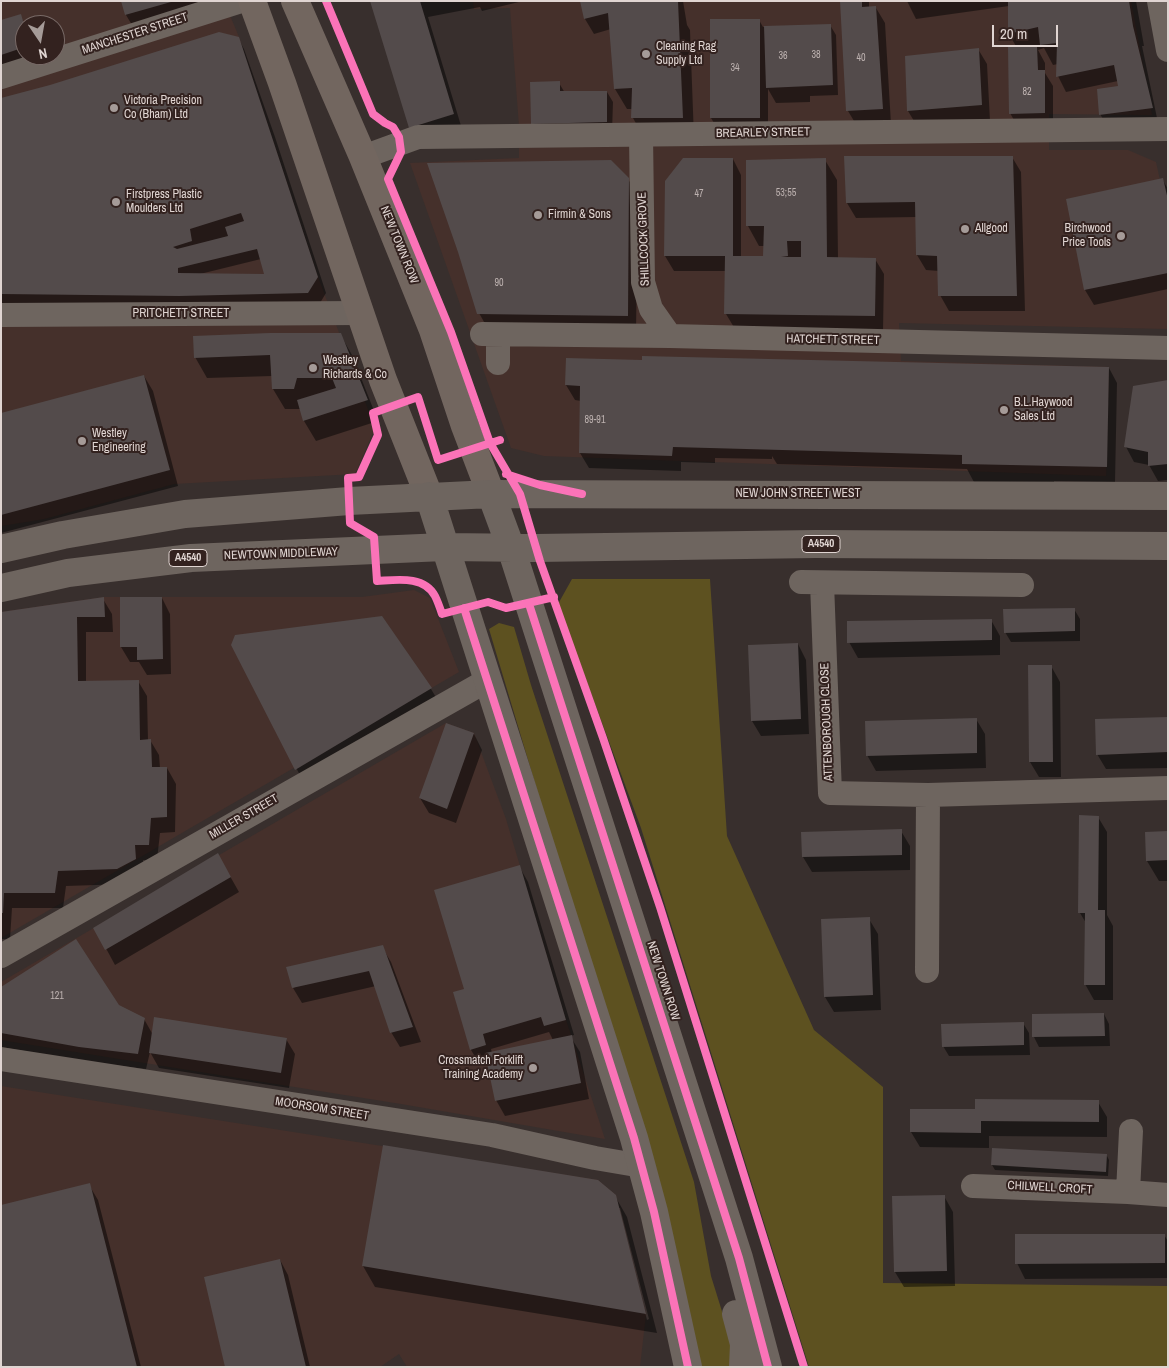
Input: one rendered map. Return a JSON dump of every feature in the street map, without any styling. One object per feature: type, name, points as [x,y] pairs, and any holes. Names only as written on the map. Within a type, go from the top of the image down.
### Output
[{"type":"highway","name":"NEW JOHN STREET WEST","points":[[429,496],[491,494],[1168,496]]},
{"type":"highway","name":"NEW TOWN ROW","points":[[491,494],[511,548],[712,1172],[739,1258],[768,1367]]},
{"type":"highway","points":[[1,549],[185,514],[429,496],[634,1138],[654,1212],[688,1367]]},
{"type":"highway","name":"A4540","points":[[444,547],[511,548],[816,544],[1168,546]]},
{"type":"highway","name":"NEWTOWN MIDDLEWAY","points":[[1,588],[68,572],[191,558],[444,547]]},
{"type":"highway","points":[[712,1172],[718,1244],[744,1344],[743,1367]]},
{"type":"main road","points":[[252,1],[392,405],[429,496]]},
{"type":"main road","name":"NEW TOWN ROW","points":[[295,1],[363,157],[433,330],[465,426],[491,494]]},
{"type":"street","name":"MANCHESTER STREET","points":[[1,78],[241,1]]},
{"type":"street","points":[[1159,1],[1168,50]]},
{"type":"street","name":"BREARLEY STREET","points":[[363,157],[418,137],[1168,128]]},
{"type":"street","name":"SHILLCOCK GROVE","points":[[641,134],[643,282],[651,309],[670,336]]},
{"type":"street","name":"PRITCHETT STREET","points":[[1,315],[360,313]]},
{"type":"street","name":"HATCHETT STREET","points":[[498,363],[490,335],[670,336],[1168,348]]},
{"type":"street","name":"ATTENBOROUGH CLOSE","points":[[1022,585],[811,582],[830,793],[928,795],[1168,788]]},
{"type":"street","name":"MILLER STREET","points":[[1,956],[488,680]]},
{"type":"street","points":[[927,971],[928,795]]},
{"type":"street","name":"MOORSOM STREET","points":[[1,1058],[492,1135],[595,1158],[642,1166]]},
{"type":"street","points":[[1128,1192],[1131,1131]]},
{"type":"street","name":"CHILWELL CROFT","points":[[973,1186],[1168,1195]]},
{"type":"shaded area","points":[[1,1],[224,1],[239,37],[318,277],[375,428],[355,474],[174,484],[44,519],[1,526]]},
{"type":"shaded area","points":[[473,1],[1131,1],[1152,115],[1049,114],[1049,150],[1128,150],[1156,162],[1168,216],[1168,329],[899,323],[901,361],[1109,367],[1106,476],[544,456],[511,448],[410,163],[519,158],[519,126],[510,8],[474,9]]},
{"type":"shaded area","points":[[572,579],[710,579],[727,836],[814,1030],[883,1087],[883,1283],[1168,1286],[1168,1367],[809,1367],[641,828],[558,604]]},
{"type":"shaded area","points":[[414,590],[430,598],[459,672],[1,938],[1,612],[104,597],[362,597]]},
{"type":"shaded area","points":[[499,623],[514,627],[531,685],[694,1182],[711,1276],[734,1350],[733,1367],[698,1367],[557,857],[489,629]]},
{"type":"shaded area","points":[[446,723],[474,733],[506,819],[566,1020],[605,1139],[401,1104],[1,1040],[1,982]]},
{"type":"shaded area","points":[[1,1086],[598,1180],[616,1195],[646,1314],[640,1367],[407,1367],[399,1354],[380,1367],[1,1367]]},
{"type":"building","points":[[121,1],[171,1],[171,2],[125,15]]},
{"type":"building","points":[[370,1],[420,1],[454,114],[409,128]]},
{"type":"building","name":"Cleaning Rag Supply Ltd","points":[[580,1],[678,1],[683,118],[631,118],[632,88],[614,89],[608,13],[584,19]]},
{"type":"building","points":[[840,1],[862,1],[862,7],[876,6],[883,109],[846,111]]},
{"type":"building","points":[[1008,1],[1129,1],[1133,26],[1153,108],[1099,115],[1097,89],[1118,86],[1114,65],[1056,77],[1057,43],[1040,45],[1038,27],[1008,34]]},
{"type":"building","points":[[15,16],[15,50],[1,55],[1,20]]},
{"type":"building","points":[[710,19],[760,19],[760,118],[710,118]]},
{"type":"building","points":[[831,24],[833,85],[766,88],[764,26]]},
{"type":"building","points":[[219,32],[239,37],[318,277],[308,293],[179,296],[1,294],[1,98],[50,85]],"holes":[[[241,213],[244,221],[225,227],[228,236],[177,249],[173,247],[192,241],[190,229]],[[257,249],[264,274],[178,273],[178,268]]]},
{"type":"building","points":[[1037,46],[1038,70],[1045,70],[1045,113],[1009,114],[1008,47]]},
{"type":"building","points":[[979,48],[982,105],[907,111],[905,56]]},
{"type":"building","points":[[560,81],[560,91],[607,91],[607,122],[531,124],[530,82]]},
{"type":"building","name":"Allgood","points":[[844,156],[1013,156],[1017,296],[938,296],[937,256],[916,255],[915,202],[846,203]]},
{"type":"building","points":[[683,158],[733,158],[733,256],[763,256],[764,226],[746,226],[746,160],[826,158],[827,257],[876,258],[875,316],[724,314],[725,256],[664,256],[665,181]],"holes":[[[787,241],[801,241],[801,257],[781,257],[788,256]]]},
{"type":"building","name":"Firmin & Sons","points":[[611,160],[629,178],[628,316],[477,314],[427,163]]},
{"type":"building","name":"Birchwood Price Tools","points":[[1163,178],[1168,200],[1168,273],[1084,290],[1066,199]]},
{"type":"building","name":"Westley Richards & Co","points":[[341,333],[368,400],[303,421],[297,400],[336,388],[332,378],[297,378],[294,389],[272,389],[270,355],[194,358],[193,336]]},
{"type":"building","points":[[642,356],[1109,367],[1107,467],[962,464],[962,455],[673,447],[672,456],[579,453],[580,386],[565,385],[566,358],[642,360]]},
{"type":"building","name":"Westley Engineering","points":[[144,375],[170,470],[1,515],[1,413]]},
{"type":"building","points":[[1168,380],[1168,464],[1148,466],[1148,452],[1124,447],[1133,386]]},
{"type":"building","points":[[104,597],[105,617],[77,617],[78,681],[139,680],[140,740],[151,739],[152,767],[167,767],[167,817],[151,818],[149,845],[135,845],[136,859],[117,869],[58,871],[55,893],[4,893],[3,913],[1,913],[1,612]]},
{"type":"building","points":[[120,597],[162,597],[163,659],[137,660],[137,647],[120,647]]},
{"type":"building","points":[[1075,608],[1075,631],[1004,633],[1003,609]]},
{"type":"building","points":[[382,616],[432,688],[295,770],[231,645],[235,635]]},
{"type":"building","points":[[992,619],[992,640],[847,643],[847,621]]},
{"type":"building","points":[[798,643],[801,719],[751,721],[748,645]]},
{"type":"building","points":[[1028,665],[1052,665],[1053,762],[1029,762]]},
{"type":"building","points":[[1168,717],[1168,752],[1096,755],[1095,719]]},
{"type":"building","points":[[977,718],[977,753],[866,756],[865,721]]},
{"type":"building","points":[[446,723],[474,733],[447,809],[419,798]]},
{"type":"building","points":[[1079,815],[1099,816],[1098,910],[1105,910],[1105,985],[1084,985],[1085,913],[1078,913]]},
{"type":"building","points":[[902,829],[902,855],[802,857],[801,832]]},
{"type":"building","points":[[1168,831],[1168,860],[1146,861],[1145,832]]},
{"type":"building","points":[[218,853],[231,877],[105,950],[93,928]]},
{"type":"building","points":[[520,865],[566,1020],[544,1026],[541,1017],[483,1034],[486,1045],[470,1050],[453,992],[464,989],[434,890]]},
{"type":"building","points":[[870,917],[873,995],[824,997],[821,919]]},
{"type":"building","points":[[76,939],[119,1005],[145,1018],[138,1054],[79,1047],[1,1033],[1,987]]},
{"type":"building","points":[[383,945],[413,1027],[390,1033],[369,971],[292,988],[286,967]]},
{"type":"building","points":[[1104,1013],[1105,1036],[1032,1037],[1032,1014]]},
{"type":"building","points":[[154,1017],[287,1038],[281,1073],[149,1053]]},
{"type":"building","points":[[1024,1022],[1024,1045],[942,1047],[941,1024]]},
{"type":"building","name":"Crossmatch Forklift Training Academy","points":[[572,1035],[581,1083],[495,1101],[485,1053]]},
{"type":"building","points":[[975,1099],[1099,1100],[1099,1122],[981,1121],[981,1133],[910,1132],[910,1109],[975,1109]]},
{"type":"building","points":[[383,1145],[598,1180],[616,1195],[646,1314],[362,1266]]},
{"type":"building","points":[[992,1148],[1107,1154],[1106,1172],[991,1165]]},
{"type":"building","points":[[90,1183],[137,1367],[1,1367],[1,1205]]},
{"type":"building","points":[[945,1195],[947,1271],[894,1272],[892,1196]]},
{"type":"building","points":[[1015,1234],[1165,1234],[1165,1263],[1015,1264]]},
{"type":"building","points":[[280,1259],[306,1367],[225,1367],[204,1277]]},
{"type":"cycle path","points":[[326,1],[373,114],[393,127],[399,137],[401,152],[388,179],[451,332],[490,443],[520,494],[540,561],[603,738],[660,907],[804,1367]]},
{"type":"cycle path","points":[[500,440],[438,460],[418,397],[373,413],[378,435],[359,477],[348,478],[350,523],[374,537],[377,581],[409,580],[424,585],[435,596],[442,614],[488,602],[506,608],[554,597]]},
{"type":"cycle path","points":[[506,474],[540,485],[582,494]]},
{"type":"cycle path","points":[[529,604],[739,1258],[768,1367]]},
{"type":"cycle path","points":[[464,608],[634,1138],[654,1212],[688,1367]]},
{"type":"place","name":"Cleaning Rag Supply Ltd","points":[[646,54]]},
{"type":"place","name":"Victoria Precision Co (Bham) Ltd","points":[[114,108]]},
{"type":"place","name":"Firstpress Plastic Moulders Ltd","points":[[116,202]]},
{"type":"place","name":"Firmin & Sons","points":[[538,215]]},
{"type":"place","name":"Allgood","points":[[965,229]]},
{"type":"place","name":"Birchwood Price Tools","points":[[1121,236]]},
{"type":"place","name":"Westley Richards & Co","points":[[313,368]]},
{"type":"place","name":"B.L.Haywood Sales Ltd","points":[[1004,410]]},
{"type":"place","name":"Westley Engineering","points":[[82,441]]},
{"type":"place","name":"Crossmatch Forklift Training Academy","points":[[533,1068]]}]
